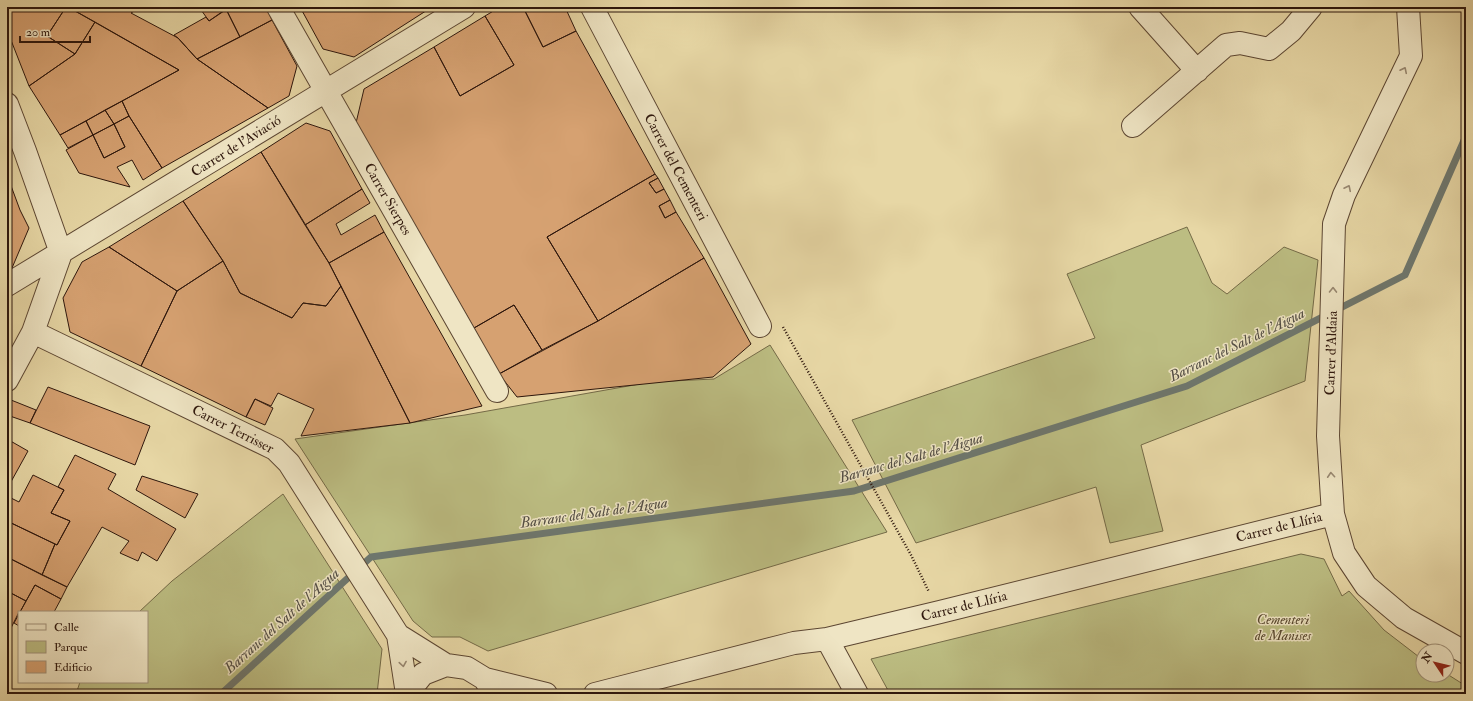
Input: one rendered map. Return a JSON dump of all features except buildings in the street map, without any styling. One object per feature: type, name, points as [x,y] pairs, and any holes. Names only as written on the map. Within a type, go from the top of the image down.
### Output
[{"type":"street","name":"Carrer Sierpes","points":[[278,7],[497,391]]},
{"type":"street","name":"Carrer de l’Aviació","points":[[7,285],[464,7]]},
{"type":"street","name":"Carrer del Cementeri","points":[[592,7],[760,326]]},
{"type":"street","points":[[1140,7],[1197,71]]},
{"type":"street","points":[[1133,126],[1226,45],[1240,42],[1269,49],[1291,31],[1311,7]]},
{"type":"street","name":"Carrer d’Aldaia","points":[[1408,7],[1411,56],[1344,195],[1334,224],[1328,436],[1333,514],[1344,553],[1366,586],[1404,618],[1466,653]]},
{"type":"street","points":[[7,104],[61,253],[33,332],[7,380]]},
{"type":"street","name":"Carrer Terrisser","points":[[33,332],[245,433],[275,449],[289,463],[398,635],[407,694]]},
{"type":"street","name":"Carrer de Llíria","points":[[595,694],[794,643],[827,639],[940,612],[1333,514]]},
{"type":"street","name":"Carrer Terrisser","points":[[398,635],[446,665]]},
{"type":"street","points":[[827,639],[857,694]]},
{"type":"street","points":[[407,694],[423,674],[446,665],[467,668],[489,687],[546,694]]},
{"type":"path","points":[[784,328],[911,555],[940,612]]},
{"type":"green space","points":[[1187,227],[1212,283],[1227,294],[1284,247],[1318,260],[1305,381],[1141,445],[1163,531],[1110,543],[1096,487],[916,543],[852,420],[1095,338],[1067,274]]},
{"type":"green space","points":[[770,345],[887,532],[488,651],[460,637],[432,637],[413,621],[295,439],[465,415],[651,382],[714,379]]},
{"type":"green space","points":[[283,494],[382,649],[377,694],[76,694],[80,683],[148,683],[148,611],[140,611],[172,581]]},
{"type":"green space","name":"Cementeri de Manises","points":[[1301,554],[1324,559],[1342,596],[1349,591],[1384,630],[1415,654],[1415,683],[1455,683],[1455,679],[1466,686],[1466,694],[890,694],[871,659]]},
{"type":"waterway","name":"Barranc del Salt de l'Aigua","points":[[221,694],[371,557],[854,491],[1187,386],[1405,275],[1466,136]]}]
